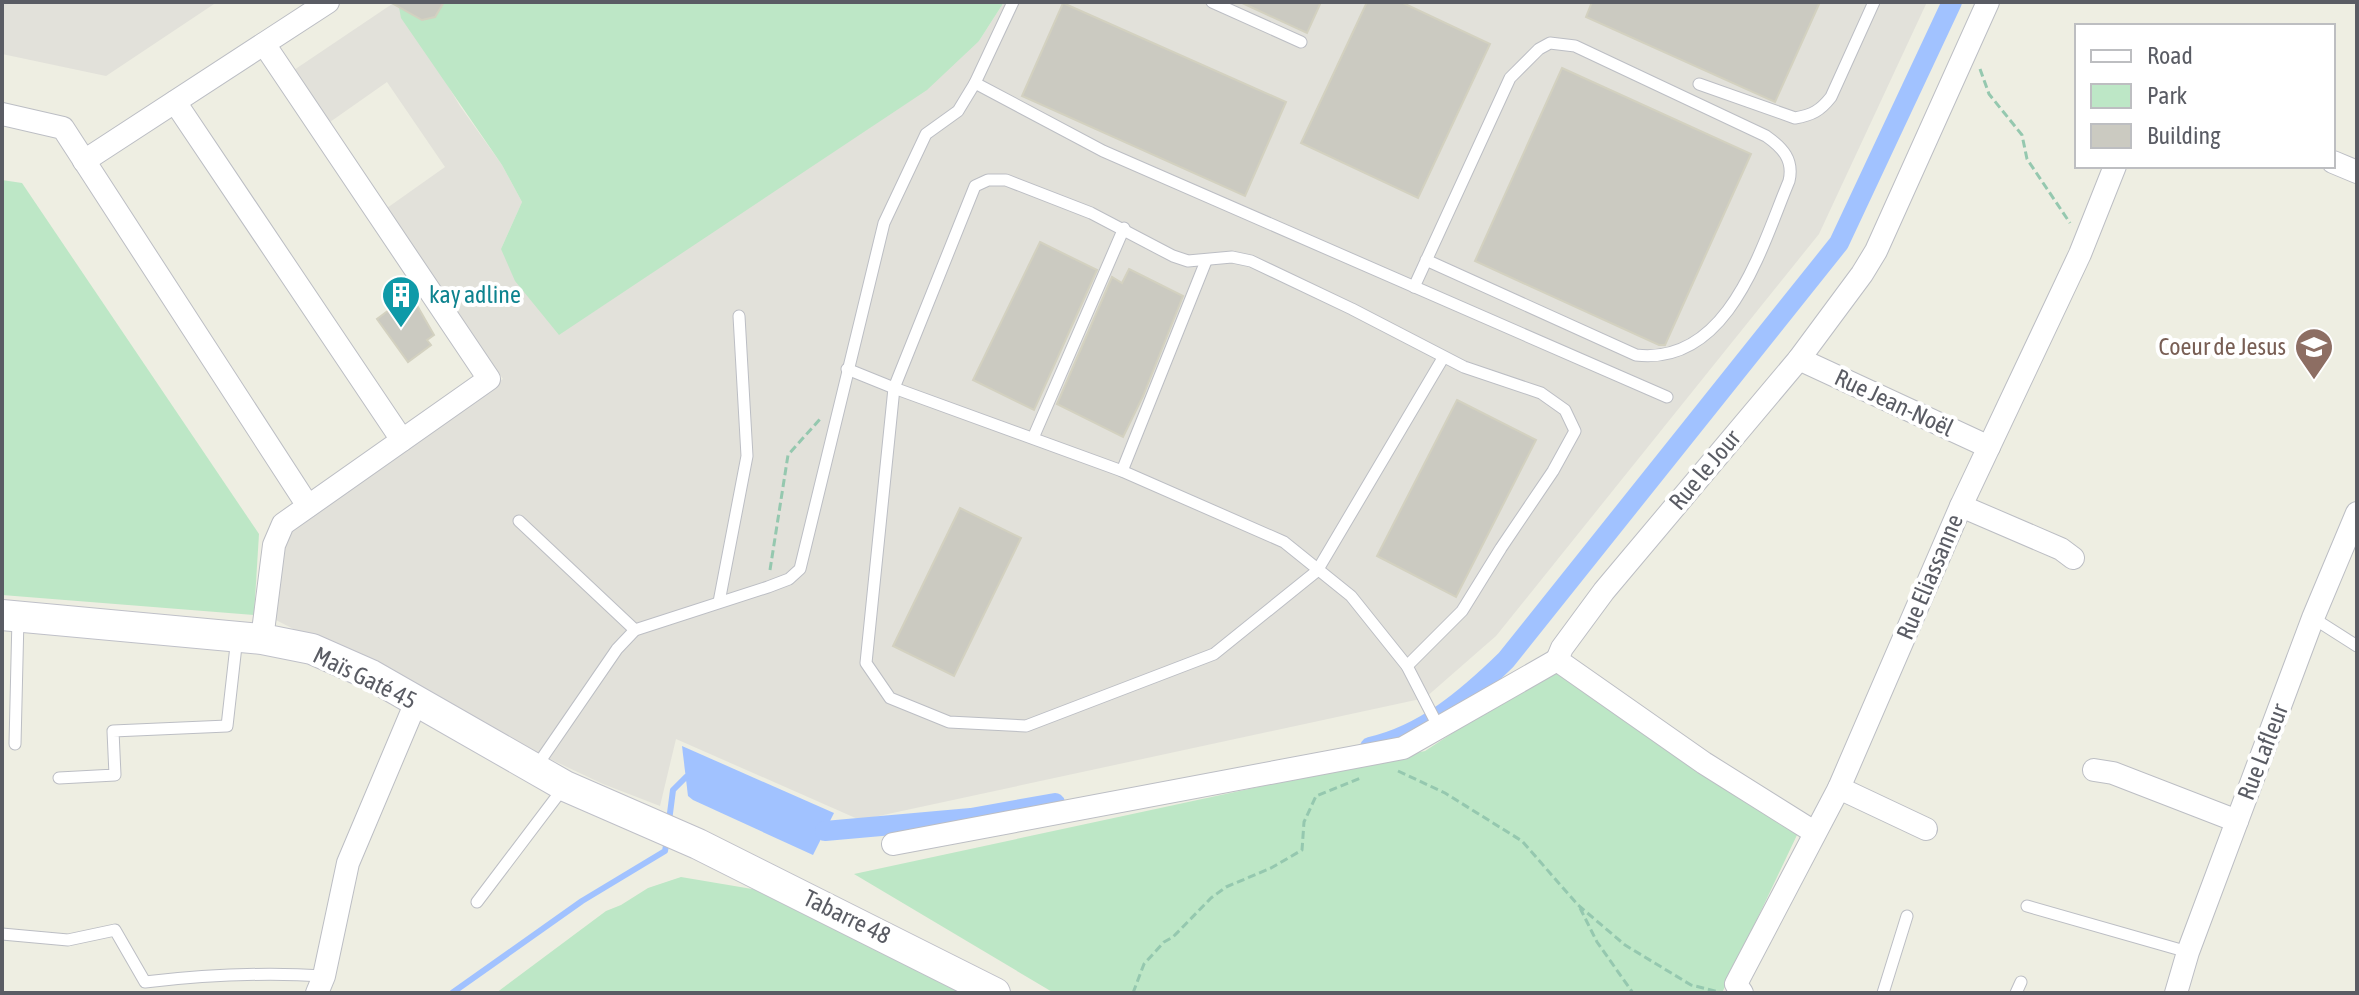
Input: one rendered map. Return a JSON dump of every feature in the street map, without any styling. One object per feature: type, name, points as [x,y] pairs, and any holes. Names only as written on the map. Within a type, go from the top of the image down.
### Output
[{"type":"street","points":[[84,161],[328,2]]},
{"type":"street","name":"Rue le Jour","points":[[1557,660],[1562,648],[1604,591],[1799,359],[1862,274],[1876,251],[1988,2]]},
{"type":"street","points":[[249,638],[274,545],[283,524],[489,379],[264,44]]},
{"type":"street","points":[[175,102],[402,440]]},
{"type":"street","points":[[2,114],[63,128],[308,506]]},
{"type":"street","points":[[2335,163],[2357,172]]},
{"type":"street","name":"Rue Eliassanne","points":[[1732,990],[1839,788],[1961,506],[2080,254],[2114,168]]},
{"type":"street","name":"Rue Jean-Noël","points":[[1799,359],[1989,447]]},
{"type":"street","points":[[1961,506],[2061,549],[2073,558]]},
{"type":"street","name":"Rue Lafleur","points":[[2176,993],[2188,952],[2313,618],[2357,513]]},
{"type":"street","name":"Maïs Gaté 45","points":[[10,616],[249,638],[312,649],[371,675],[565,786],[698,844]]},
{"type":"street","points":[[893,844],[1403,748],[1557,660],[1704,763],[1814,832]]},
{"type":"street","points":[[320,984],[348,863],[416,702]]},
{"type":"street","points":[[2094,770],[2113,773],[2237,821]]},
{"type":"street","points":[[1839,788],[1926,829]]},
{"type":"street","name":"Tabarre 48","points":[[698,844],[995,993]]},
{"type":"lane","points":[[535,768],[617,649],[635,630],[797,575],[884,223],[926,134],[958,111],[975,83],[1013,2]]},
{"type":"lane","points":[[1212,2],[1301,42]]},
{"type":"lane","points":[[1699,84],[1795,118],[1821,110],[1831,97],[1874,2]]},
{"type":"lane","points":[[1414,287],[1426,260],[1510,78],[1539,49],[1550,43],[1575,46],[1766,136],[1778,144],[1790,164],[1789,181],[1741,295],[1700,338],[1657,357],[1636,355],[1426,260]]},
{"type":"lane","points":[[975,83],[1103,151],[1667,397]]},
{"type":"lane","points":[[1407,666],[1462,611],[1553,471],[1575,431],[1565,410],[1541,393],[1443,358],[1352,309],[1251,261],[1232,257],[1188,261],[1173,256],[1124,228],[1006,180],[988,180],[975,186],[894,388],[866,663],[890,698],[949,722],[1026,726],[1214,654],[1317,571],[1443,358]]},
{"type":"lane","points":[[1033,438],[1124,228]]},
{"type":"lane","points":[[1122,471],[1206,261]]},
{"type":"lane","points":[[719,602],[747,456],[739,316]]},
{"type":"lane","points":[[847,369],[1122,471],[1284,542],[1351,596],[1407,666],[1439,728]]},
{"type":"lane","points":[[519,521],[635,630]]},
{"type":"lane","points":[[10,616],[15,744]]},
{"type":"lane","points":[[2313,618],[2357,646]]},
{"type":"lane","points":[[59,778],[115,775],[113,731],[227,726],[249,638]]},
{"type":"lane","points":[[477,902],[565,786]]},
{"type":"lane","points":[[2027,906],[2188,952]]},
{"type":"lane","points":[[1883,993],[1907,916]]},
{"type":"lane","points":[[2,934],[68,940],[115,930],[145,982],[202,975],[282,973],[320,984]]},
{"type":"path","points":[[1970,39],[1989,94],[2022,135],[2027,159],[2071,224],[2080,254]]},
{"type":"path","points":[[768,587],[788,455],[841,395]]},
{"type":"path","points":[[1395,771],[1445,793],[1522,841],[1578,905],[1625,945],[1691,985],[1732,990]]},
{"type":"path","points":[[1133,993],[1144,964],[1211,898],[1226,887],[1271,868],[1302,850],[1304,822],[1316,796],[1365,776]]},
{"type":"path","points":[[1578,905],[1597,942],[1633,993]]},
{"type":"shaded area","points":[[2,2],[217,2],[106,76],[2,54]]},
{"type":"shaded area","points":[[398,2],[460,106],[502,165],[522,202],[501,249],[979,41],[1004,2],[1927,2],[1819,234],[1496,636],[1425,698],[860,820],[676,739],[660,806],[603,784],[516,743],[274,619],[281,537],[503,379],[387,208],[445,167],[387,82],[330,122],[294,70]]},
{"type":"green space","points":[[398,2],[1004,2],[979,41],[927,90],[559,335],[515,281],[501,249],[522,202],[502,165],[401,18]]},
{"type":"green space","points":[[2,180],[22,183],[259,534],[254,615],[2,595]]},
{"type":"green space","points":[[1551,669],[1797,835],[1722,993],[1054,993],[854,874],[1425,751]]},
{"type":"green space","points":[[681,877],[764,891],[966,993],[496,993],[606,911],[648,888]]},
{"type":"water","points":[[682,746],[834,813],[813,855],[688,796]]},
{"type":"building","points":[[390,2],[444,2],[435,17],[422,20]]},
{"type":"building","points":[[1240,2],[1321,2],[1307,33]]},
{"type":"building","points":[[1367,2],[1401,2],[1490,44],[1418,198],[1301,143]]},
{"type":"building","points":[[1592,2],[1820,2],[1775,102],[1586,17]]},
{"type":"building","points":[[1063,3],[1286,102],[1245,196],[1022,96]]},
{"type":"building","points":[[1562,68],[1751,154],[1665,345],[1659,345],[1475,261]]},
{"type":"building","points":[[1040,242],[1097,270],[1034,410],[973,380]]},
{"type":"building","points":[[1129,269],[1183,296],[1123,437],[1057,404],[1112,277],[1122,283]]},
{"type":"building","name":"kay adline","points":[[404,299],[409,306],[415,302],[434,335],[427,340],[431,345],[408,362],[377,319]]},
{"type":"building","points":[[1457,400],[1536,440],[1456,597],[1377,556]]},
{"type":"building","points":[[960,508],[1021,538],[954,676],[893,646]]},
{"type":"waterway","points":[[1370,747],[1409,734],[1444,713],[1506,660],[1839,243],[1952,2]]},
{"type":"waterway","points":[[669,821],[673,790],[686,777]]},
{"type":"waterway","points":[[825,831],[971,818],[1055,803]]},
{"type":"waterway","points":[[452,993],[582,901],[665,851],[667,840]]},
{"type":"place","name":"kay adline","points":[[401,329]]},
{"type":"place","name":"Coeur de Jesus","points":[[2314,381]]}]
